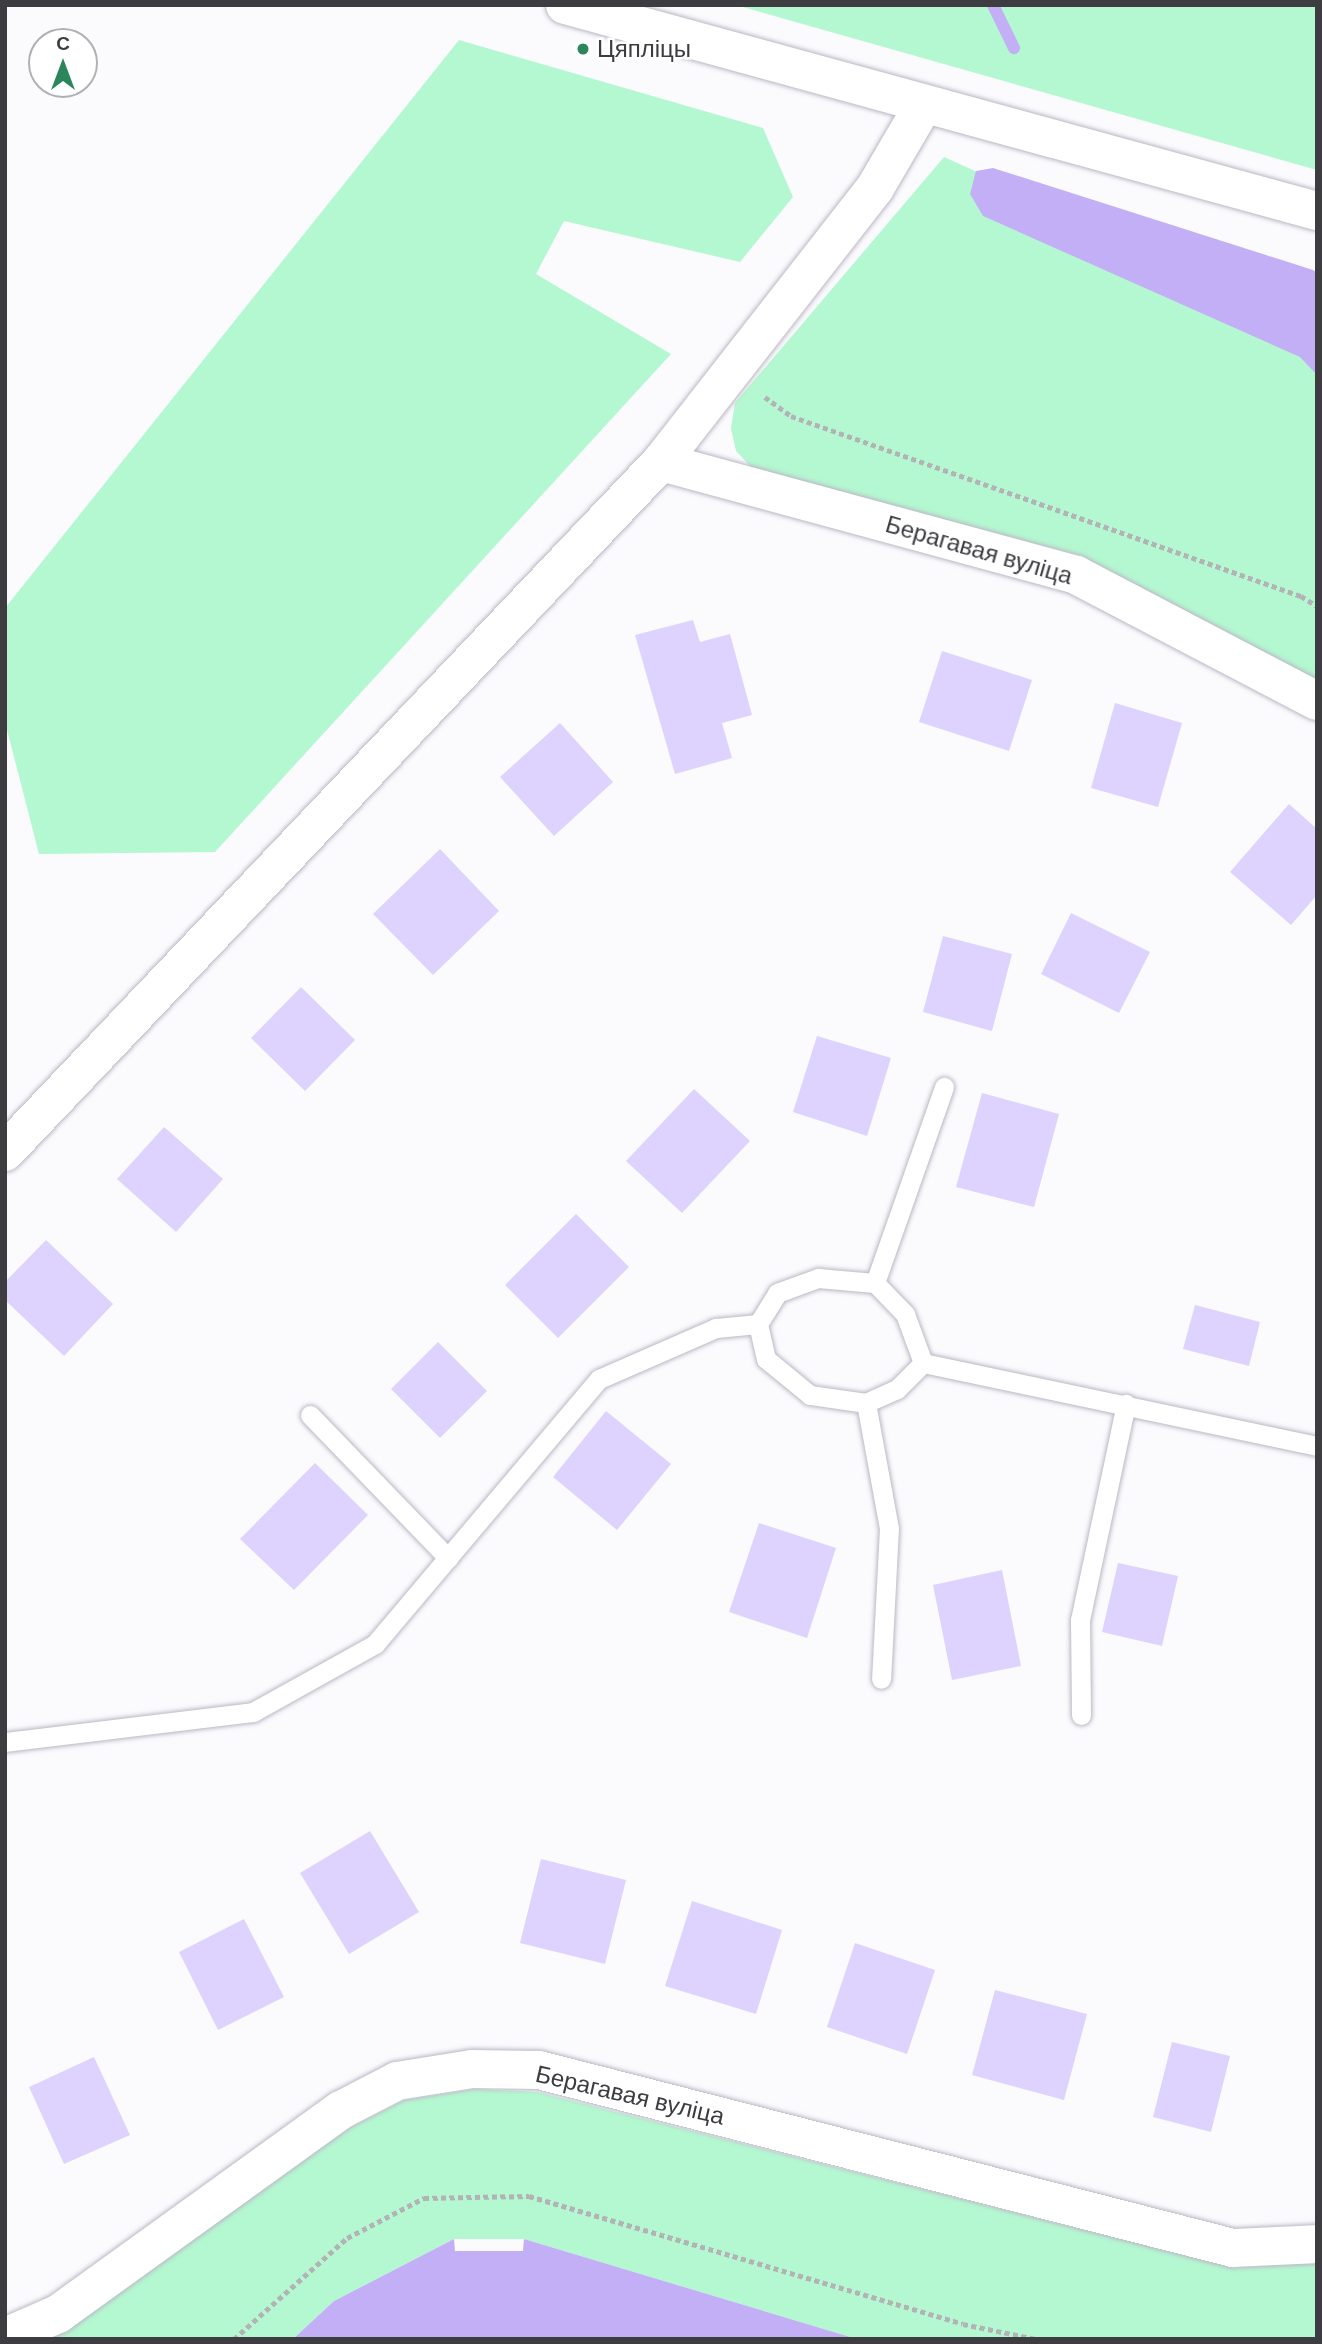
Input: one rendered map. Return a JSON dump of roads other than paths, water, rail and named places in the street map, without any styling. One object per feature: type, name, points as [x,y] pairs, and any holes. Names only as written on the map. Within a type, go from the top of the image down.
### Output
[{"type":"street","points":[[565,5],[1317,211]]},
{"type":"street","points":[[5,1152],[661,462],[875,188],[924,104]]},
{"type":"street","name":"Берагавая вуліца","points":[[661,462],[1076,575],[1317,701]]},
{"type":"street","name":"Берагавая вуліца","points":[[5,2337],[58,2314],[341,2110],[397,2081],[472,2069],[539,2070],[1233,2248],[1317,2244]]},
{"type":"lane","points":[[875,1283],[944,1087]]},
{"type":"lane","points":[[818,1278],[875,1283],[905,1314],[923,1363],[897,1389],[866,1403],[810,1395],[766,1359],[758,1324],[777,1293],[818,1278]]},
{"type":"lane","points":[[5,1742],[253,1712],[375,1644],[599,1378],[716,1328],[758,1324]]},
{"type":"lane","points":[[923,1363],[1317,1446]]},
{"type":"lane","points":[[866,1403],[889,1528],[881,1679]]},
{"type":"lane","points":[[1081,1715],[1080,1620],[1126,1404]]},
{"type":"lane","points":[[310,1415],[448,1558]]},
{"type":"waterway","points":[[993,5],[1014,48]]},
{"type":"place","name":"Цяпліцы","points":[[583,49]]}]
